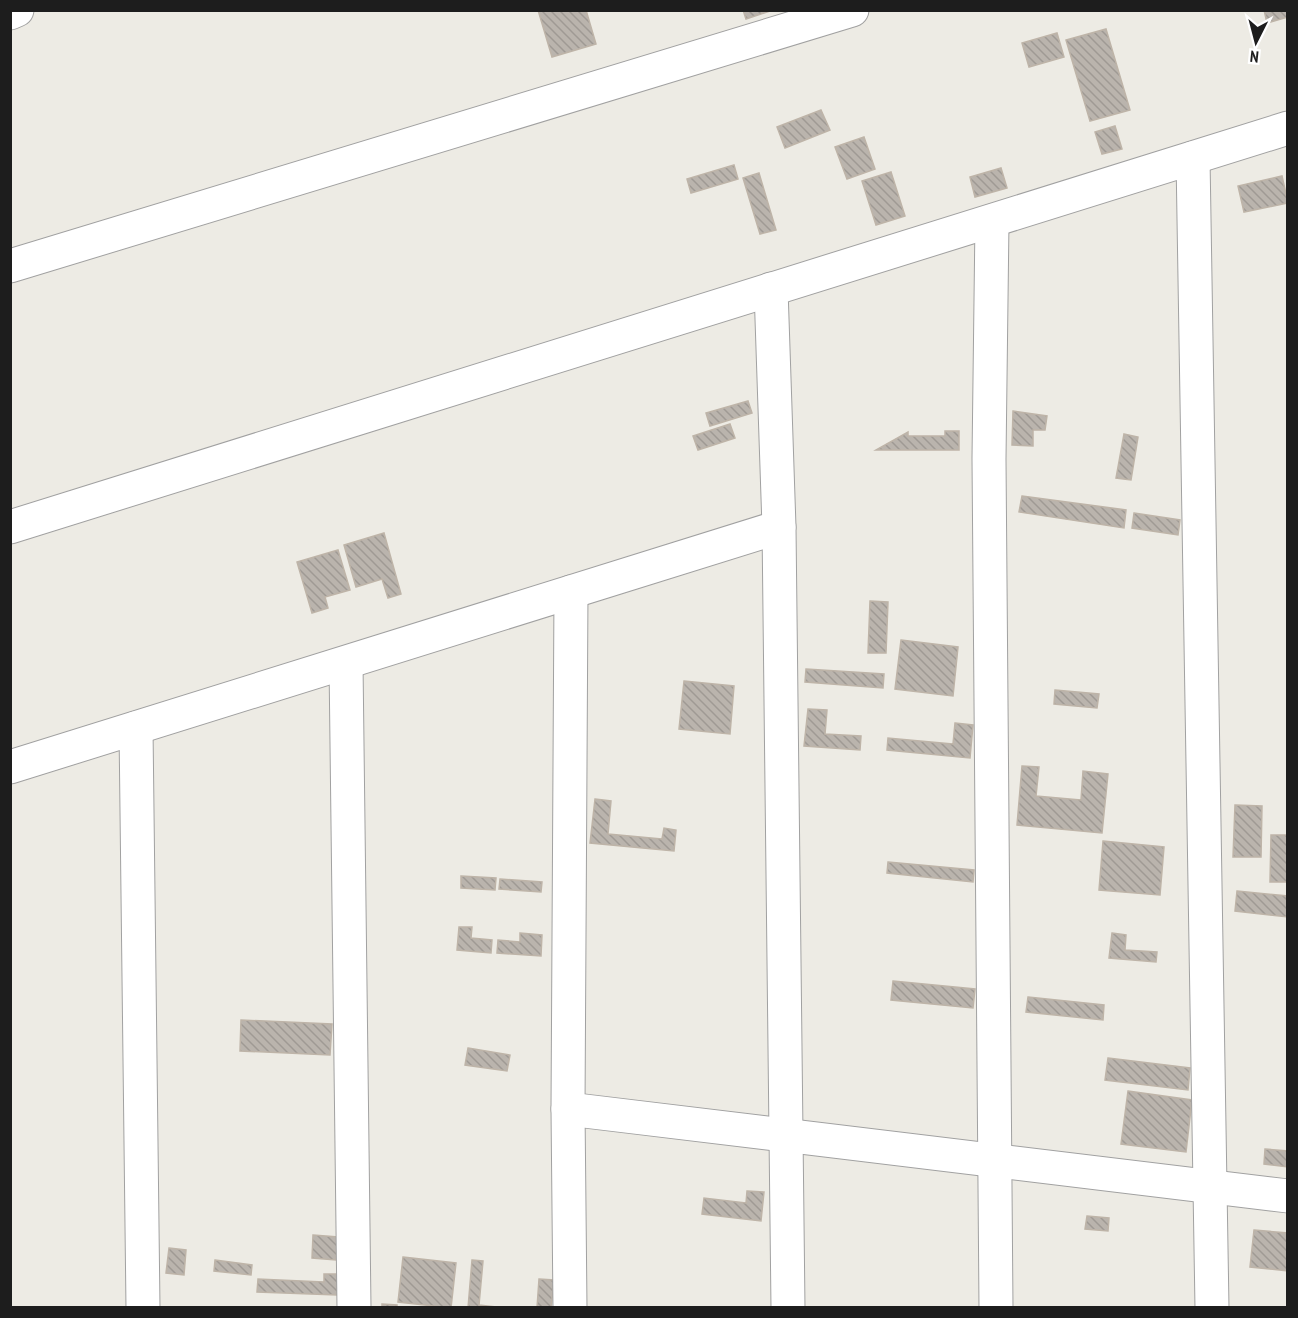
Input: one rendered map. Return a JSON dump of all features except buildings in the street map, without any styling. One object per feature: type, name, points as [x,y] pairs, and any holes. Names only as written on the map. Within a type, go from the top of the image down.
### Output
[{"type":"street","points":[[10,13],[17,10]]},
{"type":"street","points":[[10,266],[852,10]]},
{"type":"street","points":[[10,527],[1287,128]]},
{"type":"street","points":[[1193,158],[1212,1308]]},
{"type":"street","points":[[992,221],[989,471],[996,1308]]},
{"type":"street","points":[[771,290],[779,527],[788,1308]]},
{"type":"street","points":[[10,767],[779,527]]},
{"type":"street","points":[[570,1308],[568,1109],[571,592]]},
{"type":"street","points":[[346,663],[354,1308]]},
{"type":"street","points":[[136,728],[143,1308]]},
{"type":"street","points":[[568,1109],[1287,1196]]}]
